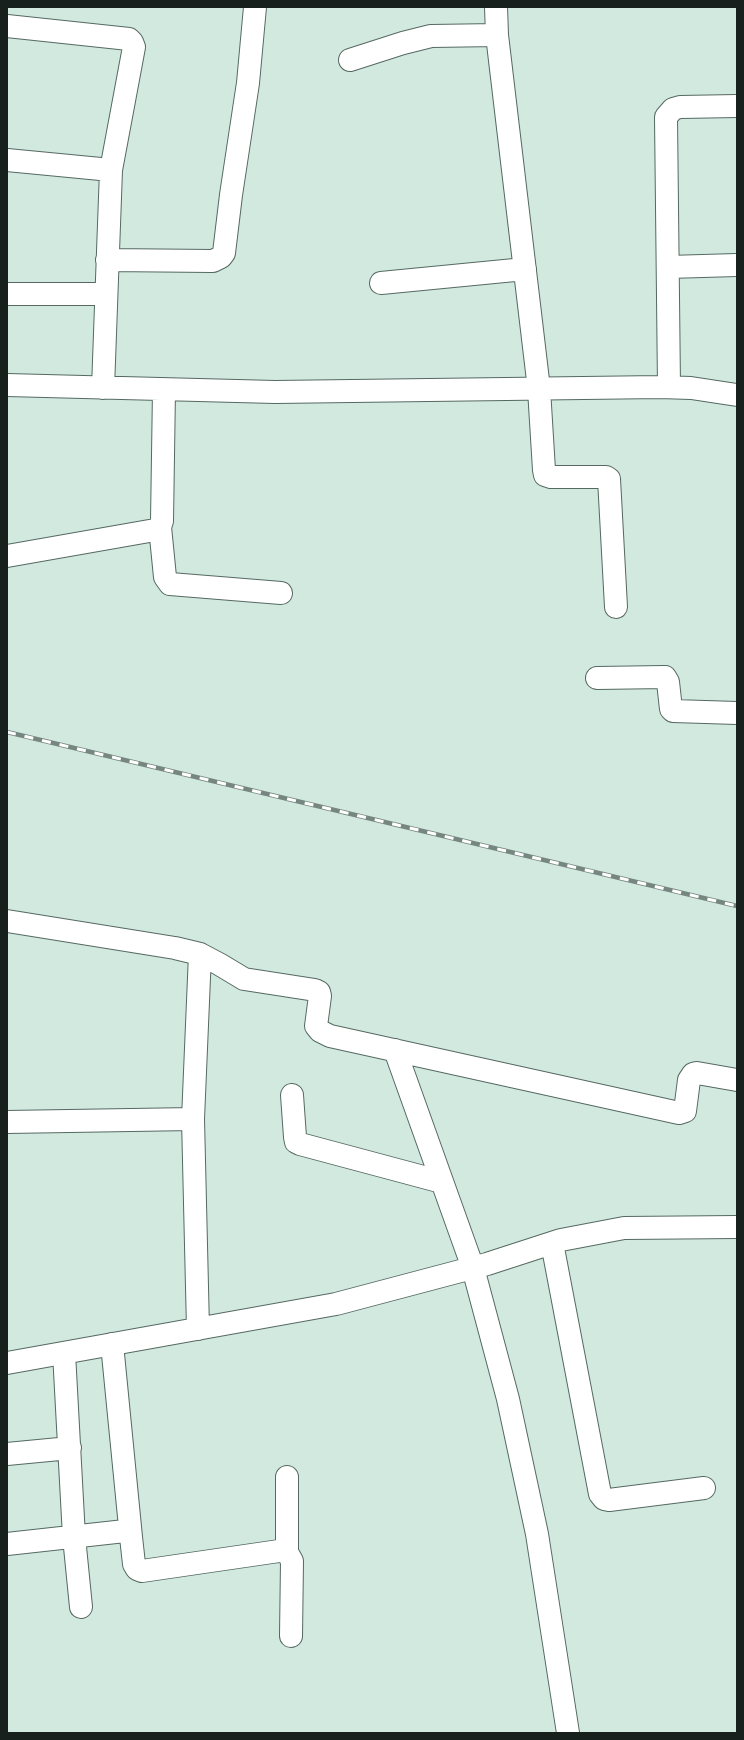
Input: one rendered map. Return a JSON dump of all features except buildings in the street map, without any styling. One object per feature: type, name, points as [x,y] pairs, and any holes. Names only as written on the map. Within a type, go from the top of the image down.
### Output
[{"type":"street","points":[[107,260],[213,261],[221,257],[224,253],[248,83],[255,7]]},
{"type":"street","points":[[496,7],[497,35],[539,388],[544,470],[545,475],[551,478],[606,477],[609,479],[616,607]]},
{"type":"street","points":[[7,26],[129,39],[134,47],[111,170],[105,294],[103,388]]},
{"type":"street","points":[[350,60],[403,43],[431,36],[497,35]]},
{"type":"street","points":[[669,387],[666,117],[673,109],[680,107],[737,106]]},
{"type":"street","points":[[7,160],[111,170]]},
{"type":"street","points":[[668,267],[737,265]]},
{"type":"street","points":[[381,283],[525,269]]},
{"type":"street","points":[[7,294],[105,294]]},
{"type":"street","points":[[7,385],[283,392],[616,386],[691,388],[737,395]]},
{"type":"street","points":[[164,390],[162,522],[160,527],[165,577],[170,584],[281,593]]},
{"type":"street","points":[[7,556],[155,530],[160,527]]},
{"type":"street","points":[[597,678],[665,677],[668,682],[671,709],[673,711],[737,713]]},
{"type":"street","points":[[7,921],[175,948],[200,954],[244,979],[315,990],[319,992],[320,996],[316,1026],[320,1031],[330,1036],[678,1113],[685,1111],[689,1080],[693,1074],[697,1073],[737,1080]]},
{"type":"street","points":[[198,1328],[193,1119],[200,954]]},
{"type":"street","points":[[395,1050],[473,1268],[508,1399],[537,1534],[568,1733]]},
{"type":"street","points":[[292,1095],[294,1137],[296,1142],[442,1182]]},
{"type":"street","points":[[7,1122],[193,1119]]},
{"type":"street","points":[[7,1363],[336,1304],[473,1268],[552,1243],[624,1228],[737,1226]]},
{"type":"street","points":[[552,1243],[600,1494],[604,1499],[609,1500],[704,1488]]},
{"type":"street","points":[[112,1344],[131,1537],[134,1564],[137,1569],[142,1571],[279,1551],[287,1552]]},
{"type":"street","points":[[64,1353],[74,1537],[81,1607]]},
{"type":"street","points":[[7,1454],[70,1448]]},
{"type":"street","points":[[287,1477],[287,1552],[292,1561],[290,1636]]},
{"type":"street","points":[[7,1544],[125,1531],[131,1537]]},
{"type":"railway","points":[[7,732],[737,906]]}]
